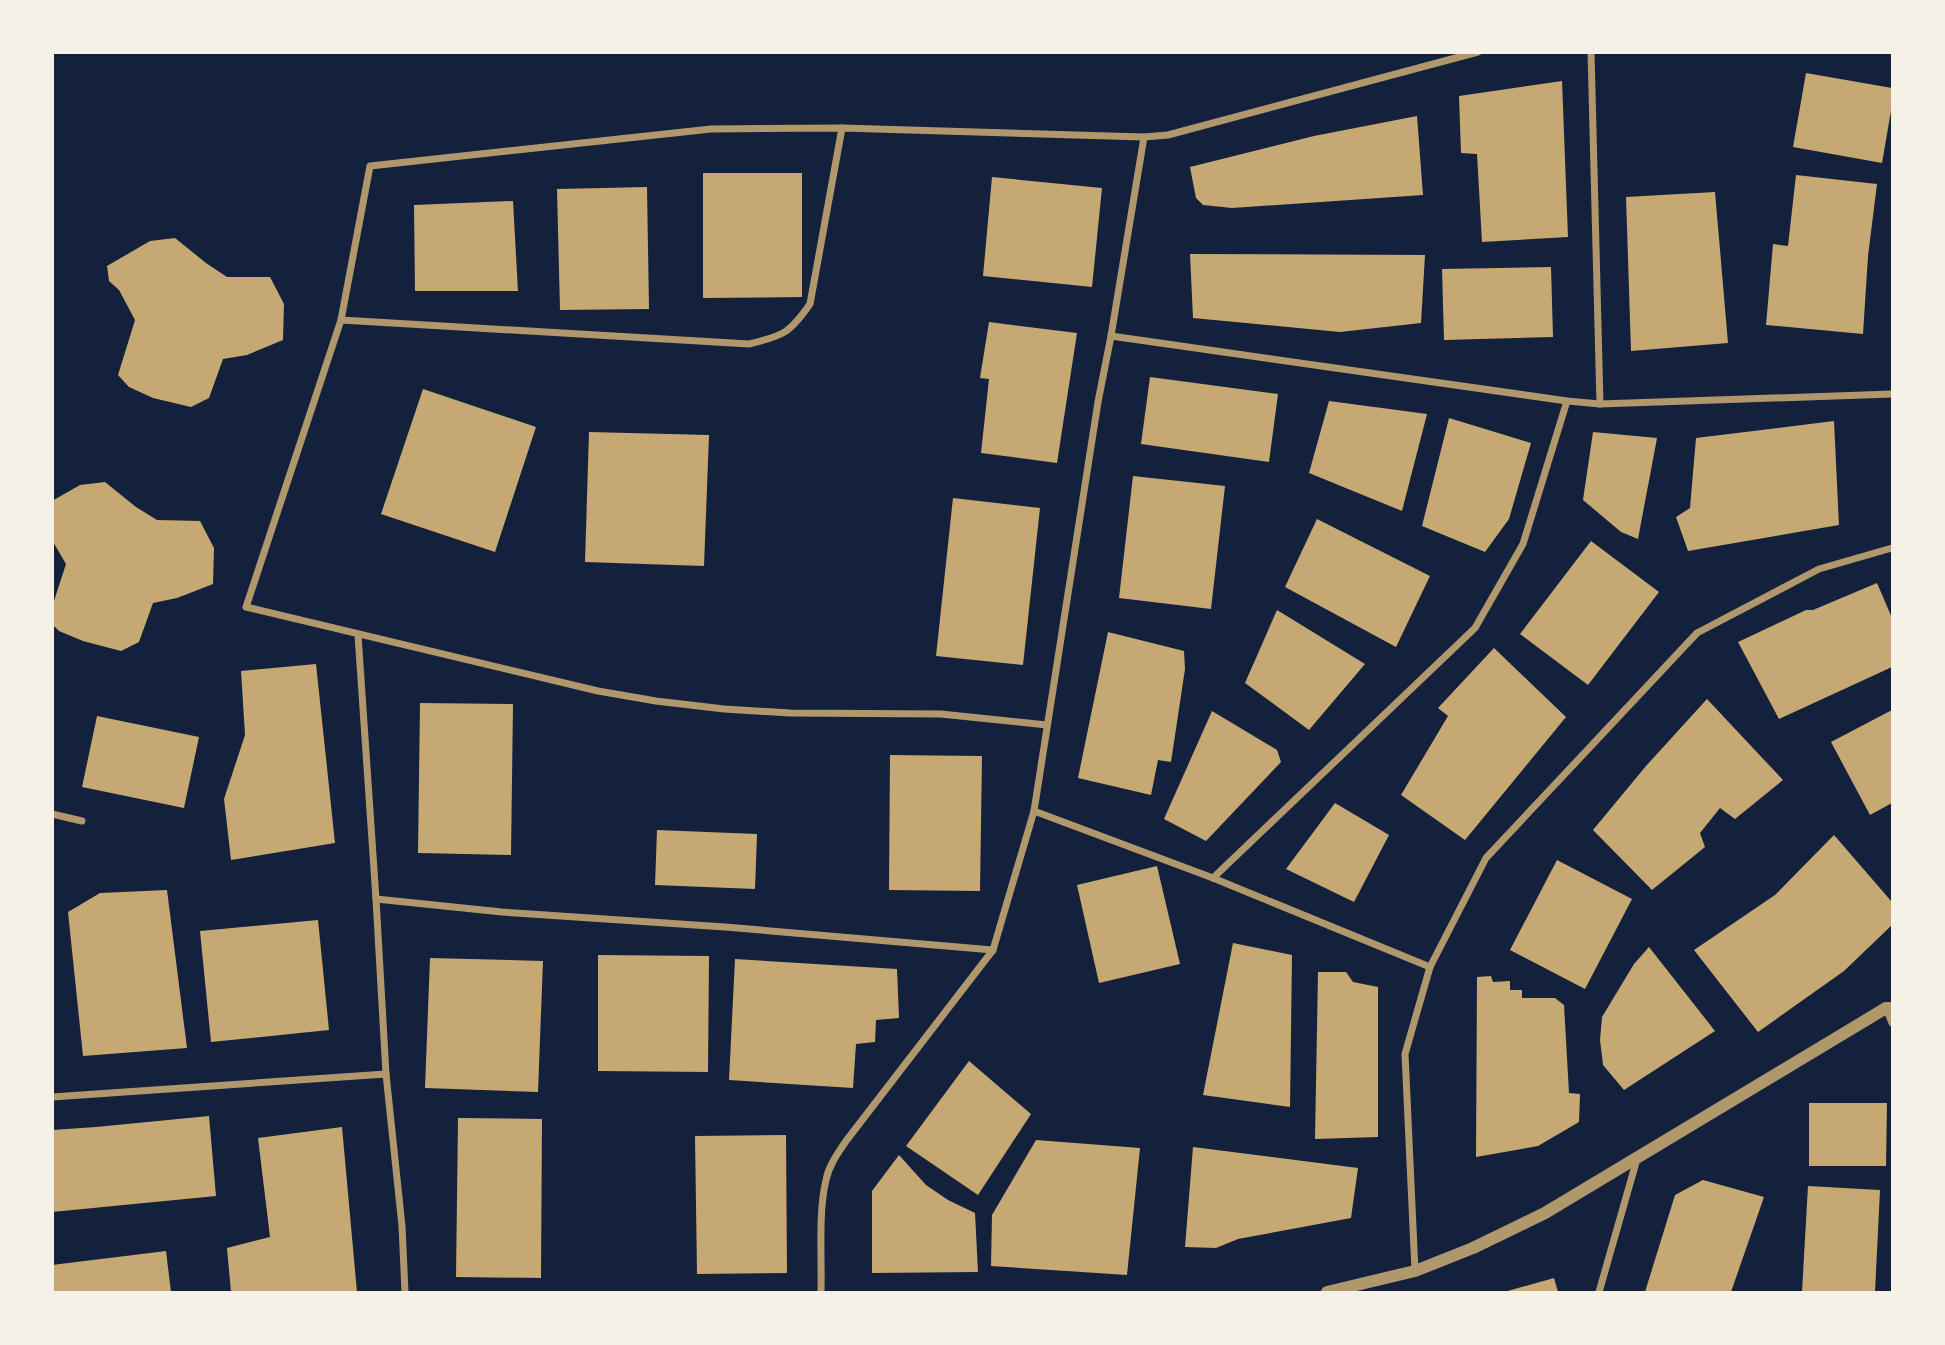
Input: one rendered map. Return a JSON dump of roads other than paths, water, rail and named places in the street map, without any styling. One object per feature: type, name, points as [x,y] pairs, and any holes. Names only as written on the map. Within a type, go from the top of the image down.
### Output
[{"type":"street","points":[[1047,725],[941,714],[790,713],[656,701],[598,691],[246,607],[341,320],[370,166],[711,129],[842,128],[1144,137],[1168,135],[1478,52]]},
{"type":"street","points":[[1591,52],[1600,404]]},
{"type":"street","points":[[341,320],[749,344],[776,338],[797,323],[810,303],[842,128]]},
{"type":"street","points":[[821,1293],[822,1199],[826,1178],[834,1159],[993,950],[1034,811],[1098,402],[1144,137]]},
{"type":"street","points":[[1111,335],[1600,404],[1892,394]]},
{"type":"street","points":[[1213,878],[1475,628],[1523,544],[1567,401]]},
{"type":"street","points":[[1416,1271],[1405,1054],[1430,967],[1486,858],[1697,633],[1819,569],[1892,548]]},
{"type":"street","points":[[358,635],[386,1074],[402,1226],[405,1293]]},
{"type":"street","points":[[1034,811],[1213,878],[1430,967]]},
{"type":"street","points":[[52,814],[82,821]]},
{"type":"street","points":[[376,899],[502,912],[725,927],[993,950]]},
{"type":"street","points":[[1327,1293],[1416,1271],[1473,1248],[1545,1213],[1890,1004],[1892,1023]]},
{"type":"street","points":[[52,1097],[386,1074]]},
{"type":"street","points":[[1599,1293],[1637,1158]]}]
